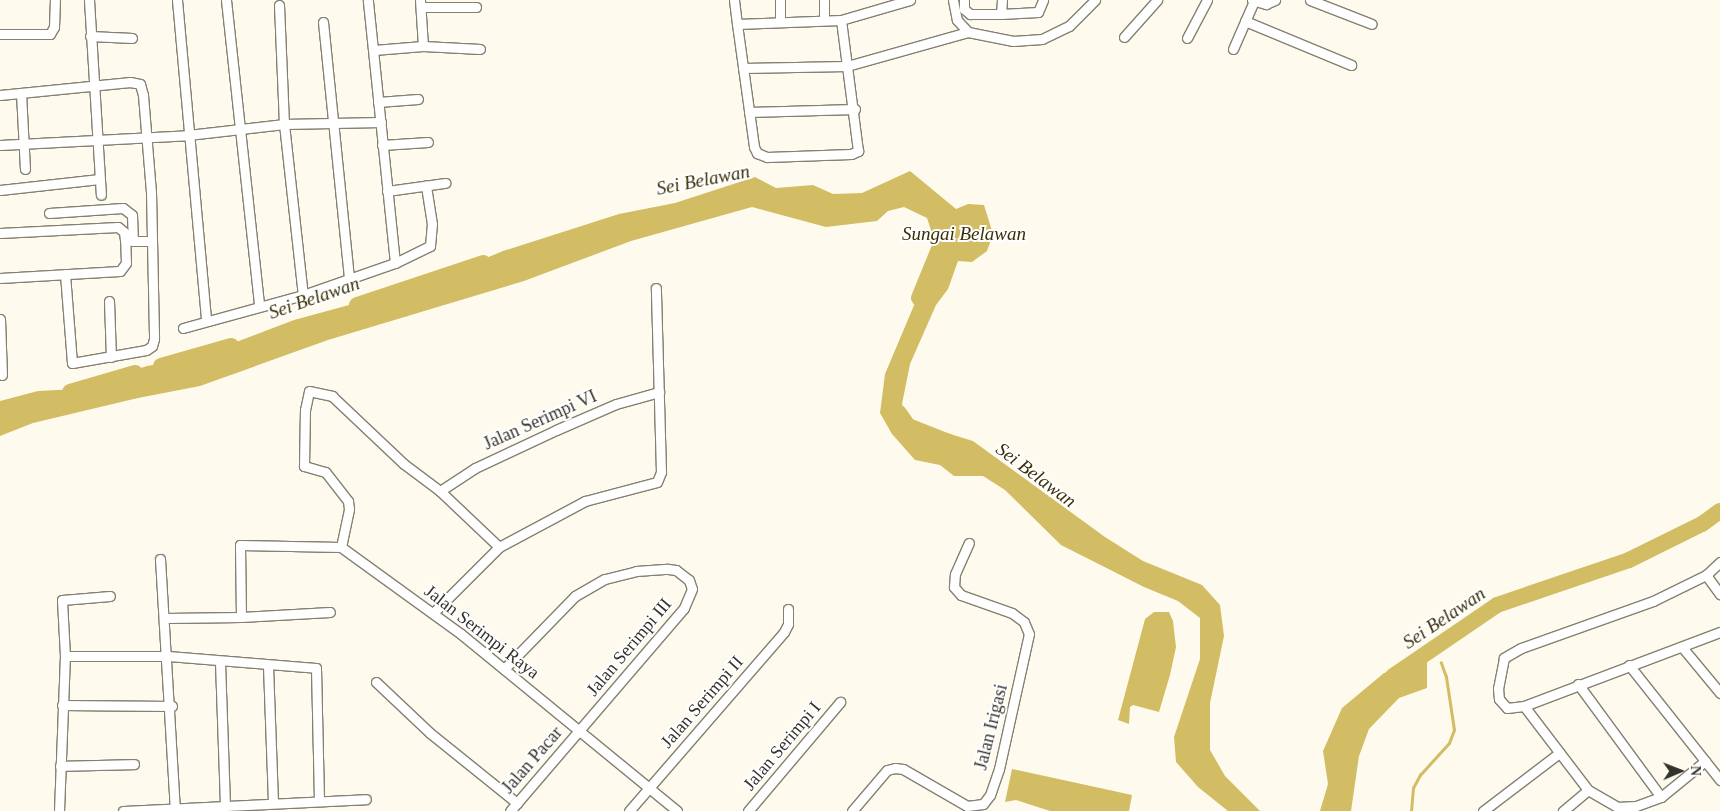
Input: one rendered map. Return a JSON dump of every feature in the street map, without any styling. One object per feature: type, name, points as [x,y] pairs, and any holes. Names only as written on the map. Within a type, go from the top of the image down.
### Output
[{"type":"street","points":[[0,34],[50,34],[54,27],[55,0]]},
{"type":"street","points":[[89,0],[101,195]]},
{"type":"street","points":[[177,0],[206,321]]},
{"type":"street","points":[[226,0],[238,129],[259,306]]},
{"type":"street","points":[[368,0],[395,263]]},
{"type":"street","points":[[734,0],[755,150],[765,156],[855,152],[859,146],[841,20]]},
{"type":"street","points":[[780,0],[780,22]]},
{"type":"street","points":[[824,0],[824,19]]},
{"type":"street","points":[[736,24],[824,19],[841,20],[910,0]]},
{"type":"street","points":[[953,0],[955,14],[968,32]]},
{"type":"street","points":[[964,0],[966,13],[1001,14],[1038,12],[1044,0]]},
{"type":"street","points":[[1001,14],[1002,0]]},
{"type":"street","points":[[743,68],[847,66],[968,32],[1014,41],[1042,39],[1069,26],[1095,0]]},
{"type":"street","points":[[1124,37],[1157,0]]},
{"type":"street","points":[[1187,38],[1207,0]]},
{"type":"street","points":[[1232,49],[1253,0],[1266,4],[1275,0]]},
{"type":"street","points":[[1310,0],[1372,24]]},
{"type":"street","points":[[423,46],[421,4],[476,7]]},
{"type":"street","points":[[279,5],[284,124],[303,295]]},
{"type":"street","points":[[1245,20],[1351,65]]},
{"type":"street","points":[[323,22],[349,280]]},
{"type":"street","points":[[90,36],[132,38]]},
{"type":"street","points":[[374,50],[423,46],[480,49]]},
{"type":"street","points":[[0,95],[130,82],[140,84],[147,136],[152,241],[154,339],[146,350],[72,363],[65,274]]},
{"type":"street","points":[[22,93],[25,169]]},
{"type":"street","points":[[378,102],[418,99]]},
{"type":"street","points":[[749,112],[855,109]]},
{"type":"street","points":[[0,145],[188,134],[284,124],[381,122]]},
{"type":"street","points":[[382,145],[428,142]]},
{"type":"street","points":[[0,190],[99,179]]},
{"type":"street","points":[[387,191],[445,183]]},
{"type":"street","points":[[183,328],[303,295],[349,280],[395,263],[430,246],[432,224],[426,185]]},
{"type":"street","points":[[0,278],[120,271],[126,263],[132,215],[123,208],[49,213]]},
{"type":"street","points":[[0,233],[118,227],[124,232],[129,241]]},
{"type":"street","points":[[129,241],[152,241]]},
{"type":"street","points":[[434,612],[499,546],[585,501],[657,482],[661,472],[656,288]]},
{"type":"street","points":[[109,301],[111,357]]},
{"type":"street","points":[[0,319],[2,375]]},
{"type":"street","points":[[241,617],[240,546],[341,547],[350,509],[348,501],[325,472],[304,466],[305,410],[309,391],[332,396],[404,464],[440,490],[499,546]]},
{"type":"street","name":"Jalan Serimpi VI","points":[[440,490],[475,468],[556,430],[616,404],[659,392]]},
{"type":"street","name":"Jalan Irigasi","points":[[852,811],[887,770],[895,768],[966,806],[983,804],[990,794],[999,770],[1029,634],[1024,622],[1012,613],[961,595],[954,587],[955,574],[969,543]]},
{"type":"street","name":"Jalan Serimpi Raya","points":[[341,547],[434,612],[677,811]]},
{"type":"street","points":[[160,559],[161,592],[166,618],[172,706],[176,808]]},
{"type":"street","points":[[1720,562],[1706,575],[1653,601],[1520,648],[1504,658],[1498,688],[1499,699],[1507,708],[1524,706],[1578,684],[1720,632]]},
{"type":"street","name":"Jalan Serimpi III","points":[[504,669],[575,596],[605,579],[636,571],[668,569],[689,580],[692,589],[684,608],[580,730]]},
{"type":"street","points":[[1706,575],[1720,594]]},
{"type":"street","points":[[59,811],[65,656],[62,600],[110,596]]},
{"type":"street","name":"Jalan Serimpi II","points":[[629,811],[784,632],[788,624],[788,609]]},
{"type":"street","points":[[166,618],[241,617],[330,612]]},
{"type":"street","points":[[1682,647],[1720,693]]},
{"type":"street","points":[[65,656],[168,656],[268,666],[316,668],[319,799]]},
{"type":"street","points":[[220,662],[225,804]]},
{"type":"street","points":[[1629,665],[1720,780]]},
{"type":"street","points":[[268,666],[272,803]]},
{"type":"street","points":[[376,682],[430,733],[517,803]]},
{"type":"street","points":[[1578,684],[1661,797]]},
{"type":"street","name":"Jalan Serimpi I","points":[[748,811],[840,702]]},
{"type":"street","points":[[62,705],[172,706]]},
{"type":"street","points":[[1524,706],[1588,790],[1617,807],[1636,806],[1661,797],[1705,761]]},
{"type":"street","name":"Jalan Pacar","points":[[510,811],[580,730]]},
{"type":"street","points":[[1483,811],[1559,753]]},
{"type":"street","points":[[60,766],[134,764]]},
{"type":"street","points":[[1563,811],[1588,790]]},
{"type":"street","points":[[123,811],[319,799],[366,799]]},
{"type":"water","name":"Sungai Belawan","points":[[910,171],[956,209],[968,204],[984,205],[993,234],[987,251],[972,262],[958,261],[948,289],[936,305],[910,364],[902,404],[908,425],[930,438],[947,433],[973,441],[1105,537],[1143,561],[1202,585],[1220,605],[1224,636],[1210,703],[1210,750],[1225,776],[1260,811],[1228,811],[1198,787],[1176,762],[1174,737],[1200,659],[1200,618],[1178,601],[1144,587],[1061,545],[1005,490],[983,476],[954,476],[940,465],[915,460],[892,434],[880,413],[885,374],[934,258],[933,236],[927,218],[904,207],[888,211],[877,221],[826,227],[752,207],[631,241],[524,281],[328,340],[200,386],[138,398],[33,423],[0,436],[0,401],[38,391],[78,389],[147,366],[194,358],[294,320],[419,286],[503,251],[619,214],[675,203],[755,177],[776,188],[813,185],[833,194],[862,193]]},
{"type":"water","points":[[1154,612],[1169,612],[1173,621],[1176,647],[1170,675],[1159,712],[1133,705],[1130,707],[1129,724],[1118,720],[1145,619]]},
{"type":"water","points":[[1427,658],[1427,688],[1399,698],[1369,729],[1359,756],[1351,811],[1320,811],[1328,784],[1323,751],[1342,708],[1384,673]]},
{"type":"water","points":[[1012,769],[1132,795],[1129,811],[1050,811],[1016,800],[1005,802]]},
{"type":"waterway","name":"Sei Belawan","points":[[919,298],[939,249]]},
{"type":"waterway","name":"Sei Belawan","points":[[357,305],[483,263]]},
{"type":"waterway","name":"Sei Belawan","points":[[161,366],[231,346]]},
{"type":"waterway","name":"Sei Belawan","points":[[70,392],[135,373]]},
{"type":"waterway","name":"Sei Belawan","points":[[899,413],[908,426],[954,444]]},
{"type":"waterway","name":"Sei Belawan","points":[[1393,676],[1497,605],[1629,560],[1702,524],[1720,511]]},
{"type":"waterway","points":[[1411,811],[1413,788],[1420,775],[1449,743],[1454,730],[1446,677],[1441,663]]}]
